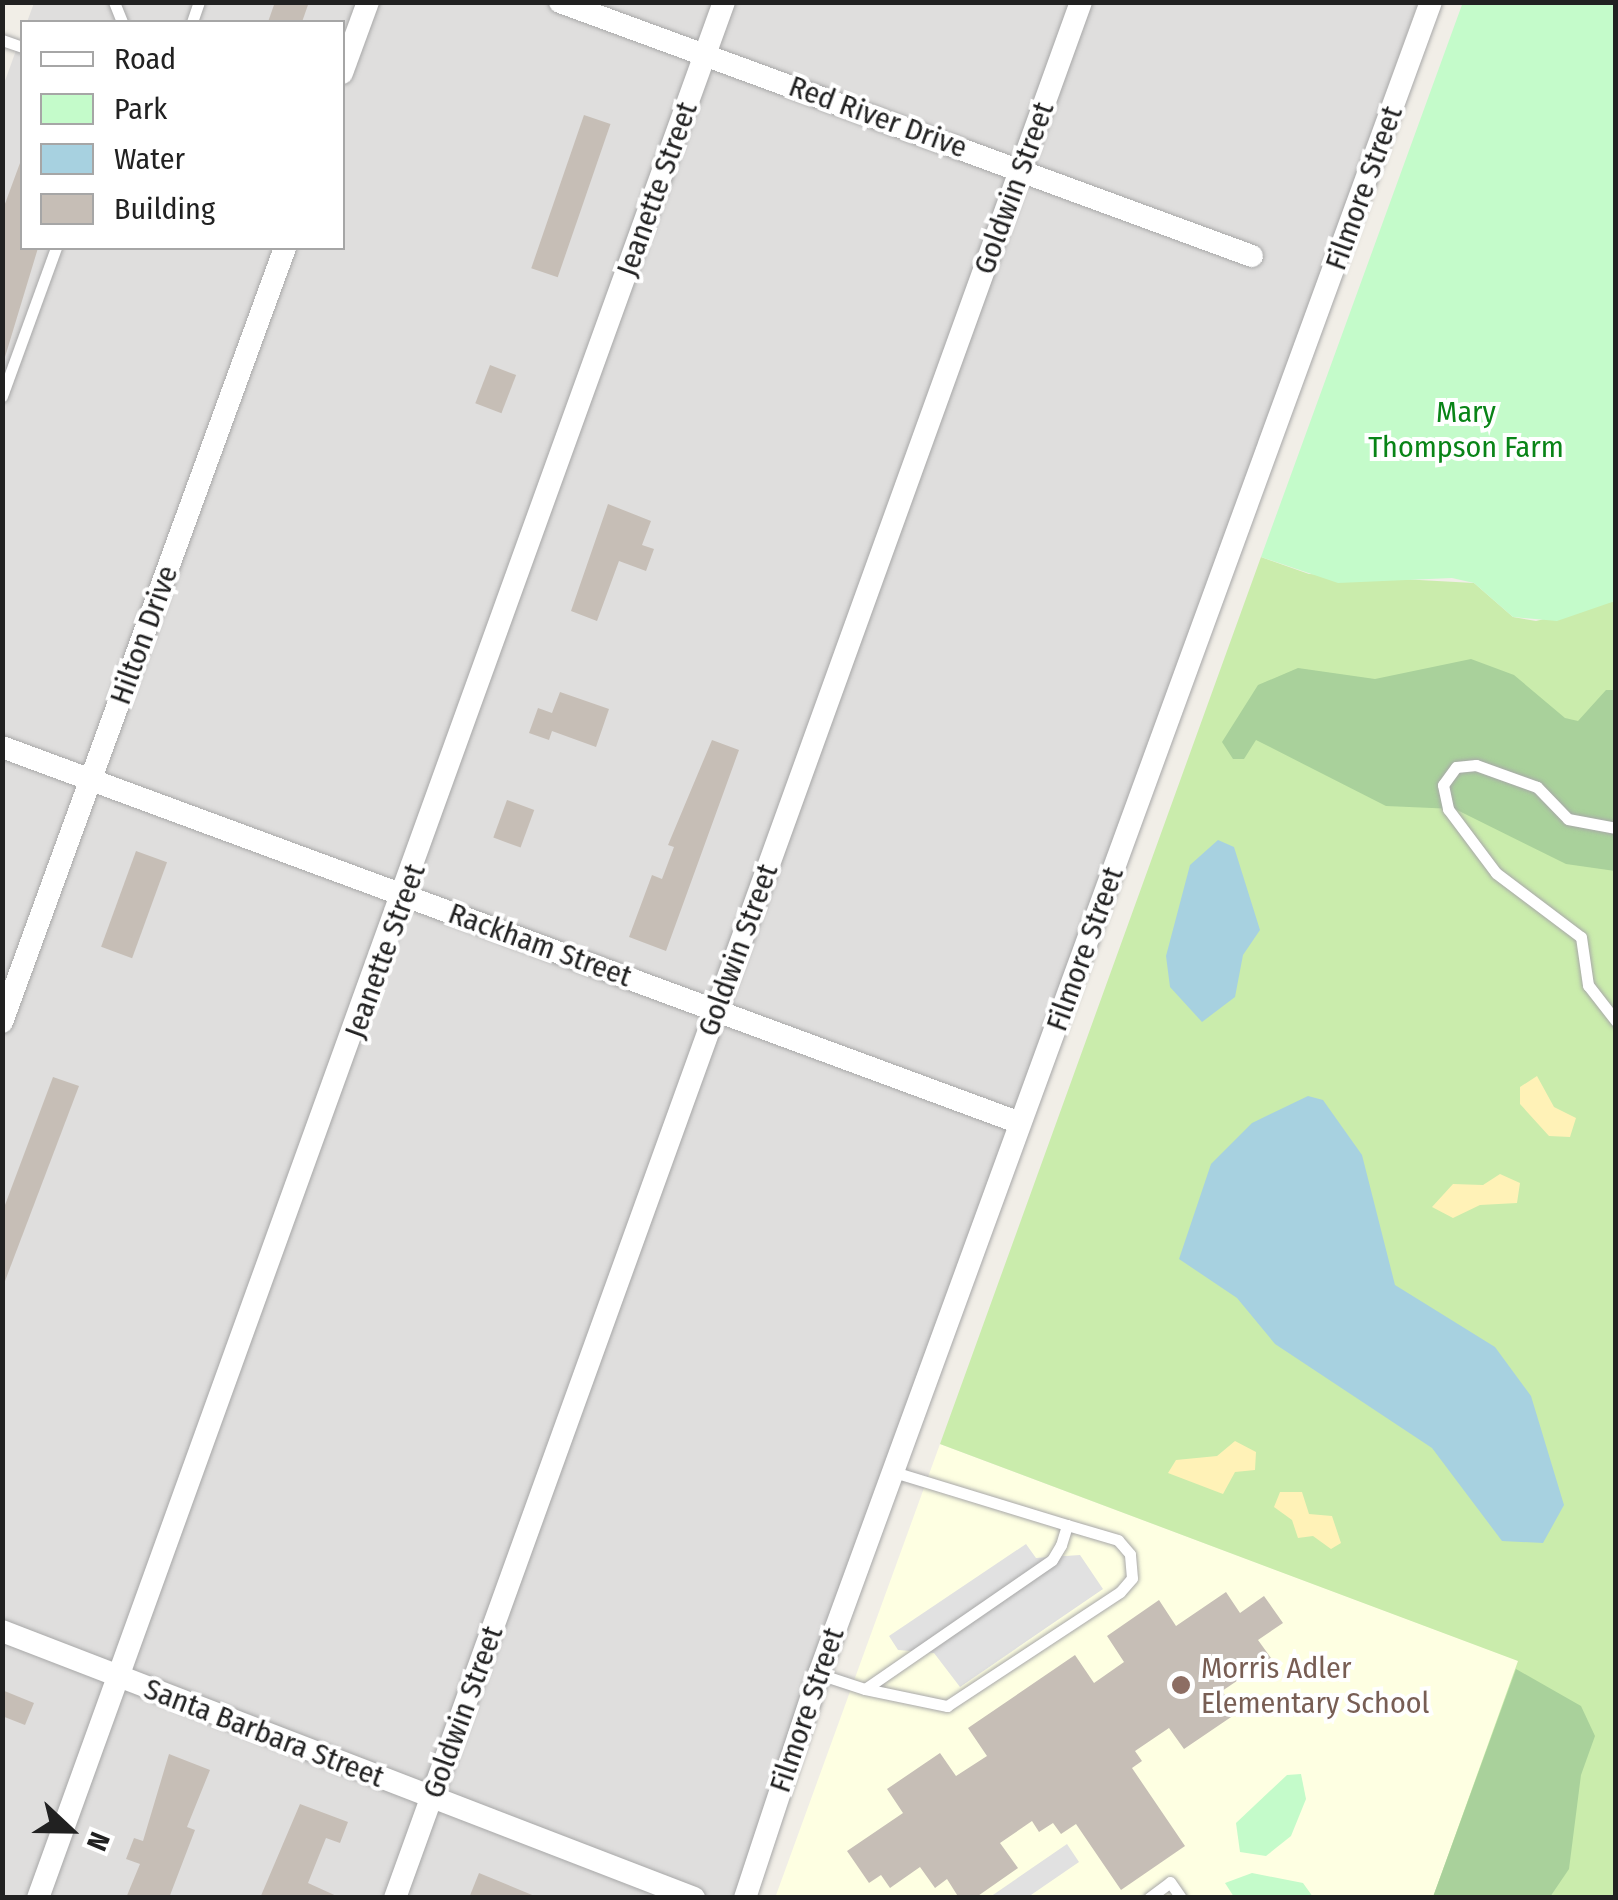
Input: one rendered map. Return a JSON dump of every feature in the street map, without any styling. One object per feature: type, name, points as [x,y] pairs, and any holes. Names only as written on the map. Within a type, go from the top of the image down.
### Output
[{"type":"street","points":[[345,65],[368,2]]},
{"type":"street","name":"Red River Drive","points":[[560,2],[1021,168],[1252,256]]},
{"type":"street","name":"Jeanette Street","points":[[38,1898],[405,896],[724,2]]},
{"type":"street","name":"Goldwin Street","points":[[395,1898],[1081,2]]},
{"type":"street","name":"Filmore Street","points":[[745,1898],[819,1674],[1431,2]]},
{"type":"street","name":"Hilton Drive","points":[[2,1022],[284,250]]},
{"type":"street","name":"Rackham Street","points":[[2,747],[1020,1122]]},
{"type":"street","name":"Santa Barbara Street","points":[[2,1631],[694,1898]]},
{"type":"lane","points":[[2,396],[55,250]]},
{"type":"lane","points":[[1616,828],[1568,819],[1536,787],[1476,765],[1456,767],[1443,785],[1448,808],[1496,873],[1580,937],[1588,985],[1616,1021]]},
{"type":"lane","points":[[819,1674],[865,1689],[947,1706],[1120,1592],[1132,1578],[1130,1554],[1118,1540],[894,1472]]},
{"type":"lane","points":[[865,1689],[1052,1560],[1067,1525]]},
{"type":"lane","points":[[1149,1898],[1170,1882],[1181,1898]]},
{"type":"shaded area","points":[[34,3],[1418,3],[734,1897],[3,1897],[2,89],[20,40],[20,250],[345,250],[345,20],[28,20]]},
{"type":"shaded area","name":"Morris Adler Elementary School","points":[[940,1444],[1519,1661],[1433,1897],[775,1898]]},
{"type":"shaded area","points":[[1026,1544],[1036,1558],[1080,1555],[1103,1589],[960,1687],[934,1653],[898,1650],[889,1636]]},
{"type":"shaded area","points":[[1067,1844],[1079,1862],[1028,1897],[990,1897]]},
{"type":"green space","name":"Mary Thompson Farm","points":[[1463,2],[1615,3],[1615,601],[1557,621],[1513,617],[1474,583],[1452,578],[1338,583],[1261,557]]},
{"type":"green space","points":[[1261,557],[1309,574],[1474,583],[1513,617],[1536,621],[1615,601],[1615,1897],[1433,1897],[1518,1661],[940,1444]]},
{"type":"green space","points":[[1471,659],[1514,675],[1565,718],[1578,721],[1606,690],[1615,690],[1615,871],[1566,864],[1455,809],[1386,806],[1256,740],[1244,759],[1233,759],[1222,742],[1258,685],[1298,668],[1375,679]]},
{"type":"green space","points":[[1516,1669],[1581,1706],[1595,1736],[1581,1775],[1569,1869],[1550,1897],[1433,1897]]},
{"type":"green space","points":[[1301,1774],[1306,1799],[1291,1836],[1266,1856],[1240,1852],[1236,1823],[1287,1775]]},
{"type":"green space","points":[[1252,1873],[1303,1883],[1313,1897],[1234,1897],[1225,1883]]},
{"type":"sand","points":[[1537,1076],[1554,1107],[1576,1118],[1570,1137],[1549,1136],[1520,1104],[1520,1087]]},
{"type":"sand","points":[[1500,1174],[1520,1183],[1517,1203],[1480,1205],[1453,1218],[1432,1207],[1453,1184],[1483,1185]]},
{"type":"sand","points":[[1235,1441],[1256,1452],[1255,1470],[1235,1472],[1223,1494],[1168,1473],[1176,1460],[1217,1456]]},
{"type":"sand","points":[[1280,1492],[1302,1492],[1309,1514],[1332,1516],[1341,1543],[1331,1549],[1313,1536],[1298,1538],[1292,1520],[1274,1507]]},
{"type":"water","points":[[1218,840],[1234,847],[1260,930],[1243,955],[1235,997],[1202,1022],[1170,987],[1166,956],[1190,865]]},
{"type":"water","points":[[1308,1096],[1323,1100],[1362,1155],[1395,1285],[1495,1347],[1531,1396],[1564,1505],[1543,1543],[1502,1541],[1432,1448],[1275,1344],[1237,1298],[1179,1259],[1211,1164],[1252,1123]]},
{"type":"building","points":[[275,2],[309,2],[303,20],[269,20]]},
{"type":"building","points":[[584,115],[610,124],[558,277],[531,268]]},
{"type":"building","points":[[20,163],[20,250],[37,250],[2,367],[2,212]]},
{"type":"building","points":[[490,365],[516,375],[501,413],[475,403]]},
{"type":"building","points":[[608,504],[651,521],[642,545],[654,549],[646,571],[619,561],[597,621],[571,611]]},
{"type":"building","points":[[560,692],[609,709],[596,747],[552,731],[549,740],[529,733],[538,708],[552,713]]},
{"type":"building","points":[[712,740],[739,750],[666,951],[629,937],[652,875],[662,879],[674,847],[668,845]]},
{"type":"building","points":[[507,800],[534,810],[521,848],[493,838]]},
{"type":"building","points":[[136,851],[167,862],[132,958],[101,947]]},
{"type":"building","points":[[53,1077],[79,1086],[2,1289],[2,1213]]},
{"type":"building","points":[[1226,1592],[1240,1613],[1264,1596],[1283,1623],[1258,1640],[1271,1658],[1222,1691],[1237,1713],[1184,1749],[1169,1728],[1135,1751],[1142,1761],[1132,1768],[1185,1846],[1121,1890],[1076,1824],[1061,1834],[1053,1823],[1039,1832],[1032,1821],[1000,1843],[1018,1868],[975,1898],[959,1898],[947,1879],[935,1888],[920,1867],[890,1888],[881,1875],[869,1883],[847,1851],[903,1813],[887,1789],[940,1753],[956,1776],[987,1756],[968,1728],[1075,1655],[1094,1683],[1124,1662],[1107,1636],[1159,1600],[1176,1626]]},
{"type":"building","points":[[2,1690],[34,1703],[25,1725],[2,1716]]},
{"type":"building","points":[[169,1754],[210,1770],[187,1827],[195,1830],[169,1898],[126,1898],[140,1864],[126,1859],[134,1838],[143,1841]]},
{"type":"building","points":[[300,1804],[348,1822],[340,1843],[326,1838],[308,1883],[341,1898],[260,1898]]},
{"type":"building","points":[[479,1873],[537,1897],[537,1898],[469,1898]]},
{"type":"place","name":"Morris Adler Elementary School","points":[[1181,1685]]}]
